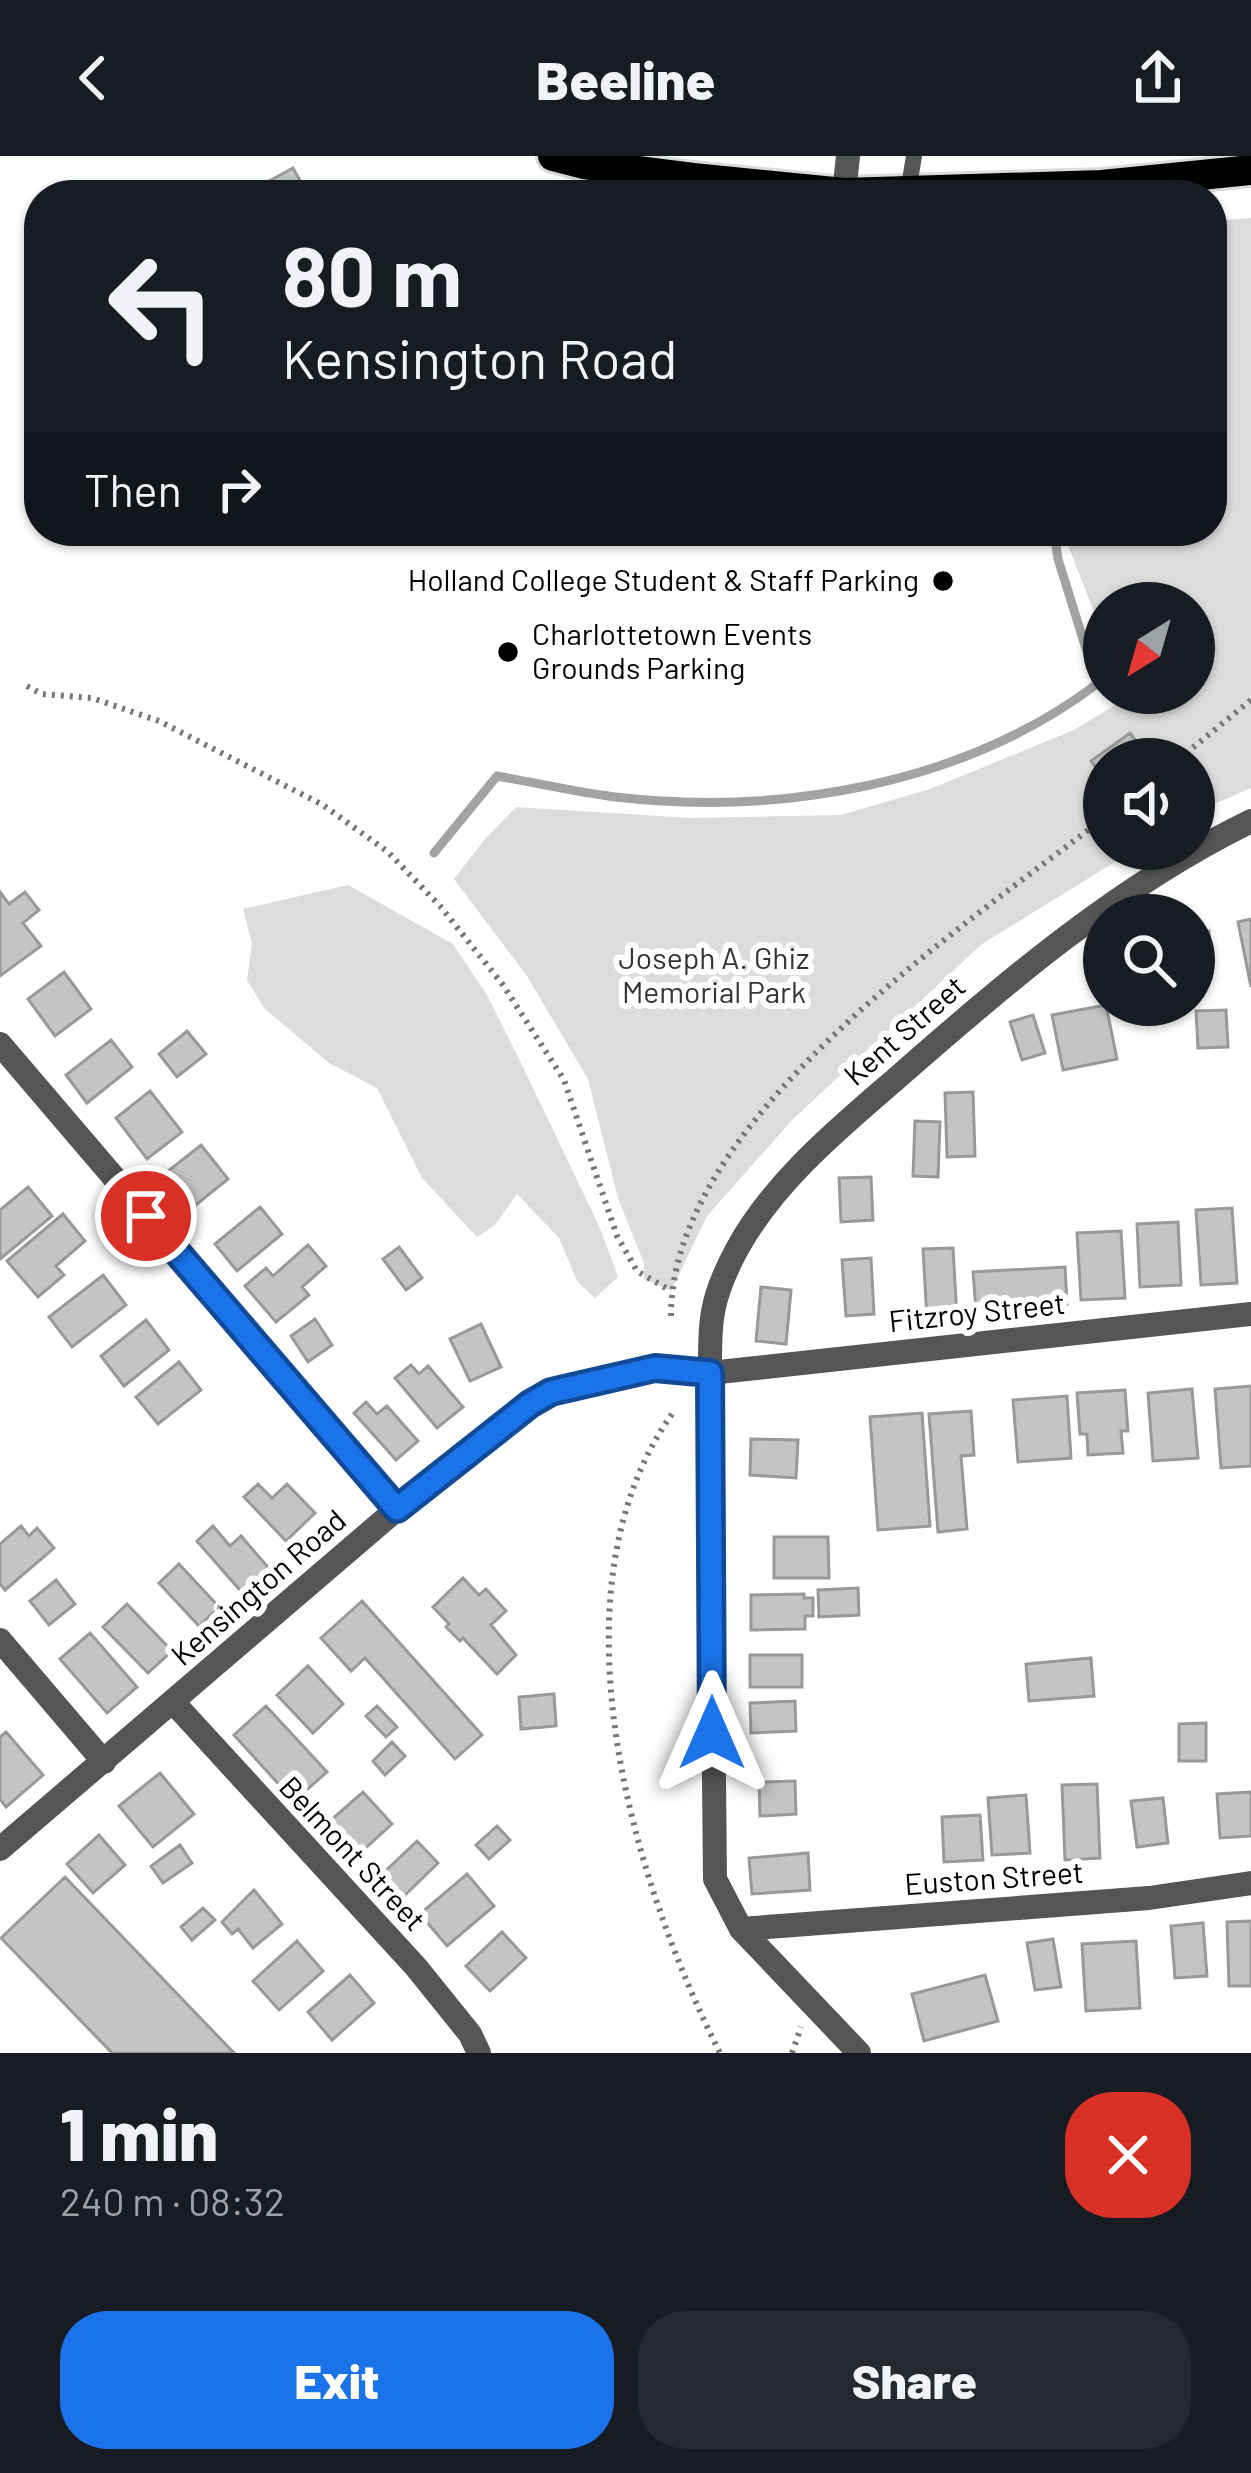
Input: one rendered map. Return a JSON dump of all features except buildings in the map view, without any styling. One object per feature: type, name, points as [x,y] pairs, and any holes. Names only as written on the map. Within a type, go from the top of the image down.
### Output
[{"type":"main road","points":[[554,156],[665,180]]},
{"type":"main road","points":[[709,180],[738,156]]},
{"type":"main road","points":[[1145,180],[1251,170]]},
{"type":"street","name":"Kent Street","points":[[860,2053],[741,1929],[715,1879],[711,1310],[737,1248],[819,1146],[1018,971],[1122,898],[1251,821]]},
{"type":"street","points":[[0,1045],[397,1509]]},
{"type":"street","name":"Fitzroy Street","points":[[710,1373],[1251,1314]]},
{"type":"street","name":"Kensington Road","points":[[0,1850],[397,1509],[530,1404],[551,1392],[655,1368],[710,1373]]},
{"type":"street","points":[[0,1640],[104,1762]]},
{"type":"street","name":"Belmont Street","points":[[172,1702],[416,1967],[470,2034],[479,2053]]},
{"type":"street","name":"Euston Street","points":[[741,1929],[1149,1898],[1251,1883]]},
{"type":"path","points":[[28,686],[41,694],[92,698],[159,722],[323,805],[388,852],[503,985],[564,1080],[617,1236],[637,1271],[671,1291]]},
{"type":"path","points":[[1205,738],[1251,700]]},
{"type":"path","points":[[670,1316],[679,1247],[702,1199],[730,1155],[795,1074],[899,976],[1083,834]]},
{"type":"path","points":[[672,1414],[650,1446],[618,1528],[610,1681],[618,1756],[662,1925],[720,2053]]},
{"type":"green space","name":"Joseph A. Ghiz Memorial Park","points":[[1251,218],[1251,788],[1215,804],[1215,738],[1083,738],[1083,870],[1102,870],[982,944],[793,1119],[707,1216],[671,1291],[644,1279],[644,1263],[618,1198],[588,1079],[527,976],[454,879],[485,839],[516,807],[692,818],[841,815],[930,789],[1074,730],[1100,714],[1215,714],[1215,582],[1083,584],[1069,546],[1227,546],[1227,220]]},
{"type":"green space","points":[[348,885],[453,944],[487,995],[599,1226],[618,1277],[595,1298],[577,1281],[559,1238],[517,1194],[495,1225],[477,1237],[422,1178],[377,1088],[329,1063],[264,1008],[247,980],[252,944],[243,909]]},
{"type":"waterway","points":[[434,853],[497,776],[600,795],[678,802],[805,796],[868,786],[929,769],[1045,719],[1097,684],[1056,546]]},
{"type":"place","name":"Holland College Student & Staff Parking","points":[[943,581]]},
{"type":"place","name":"Charlottetown Events Grounds Parking","points":[[508,652]]},
{"type":"route","points":[[146,1216],[397,1509],[551,1392],[655,1368],[710,1373],[712,1733]]}]
